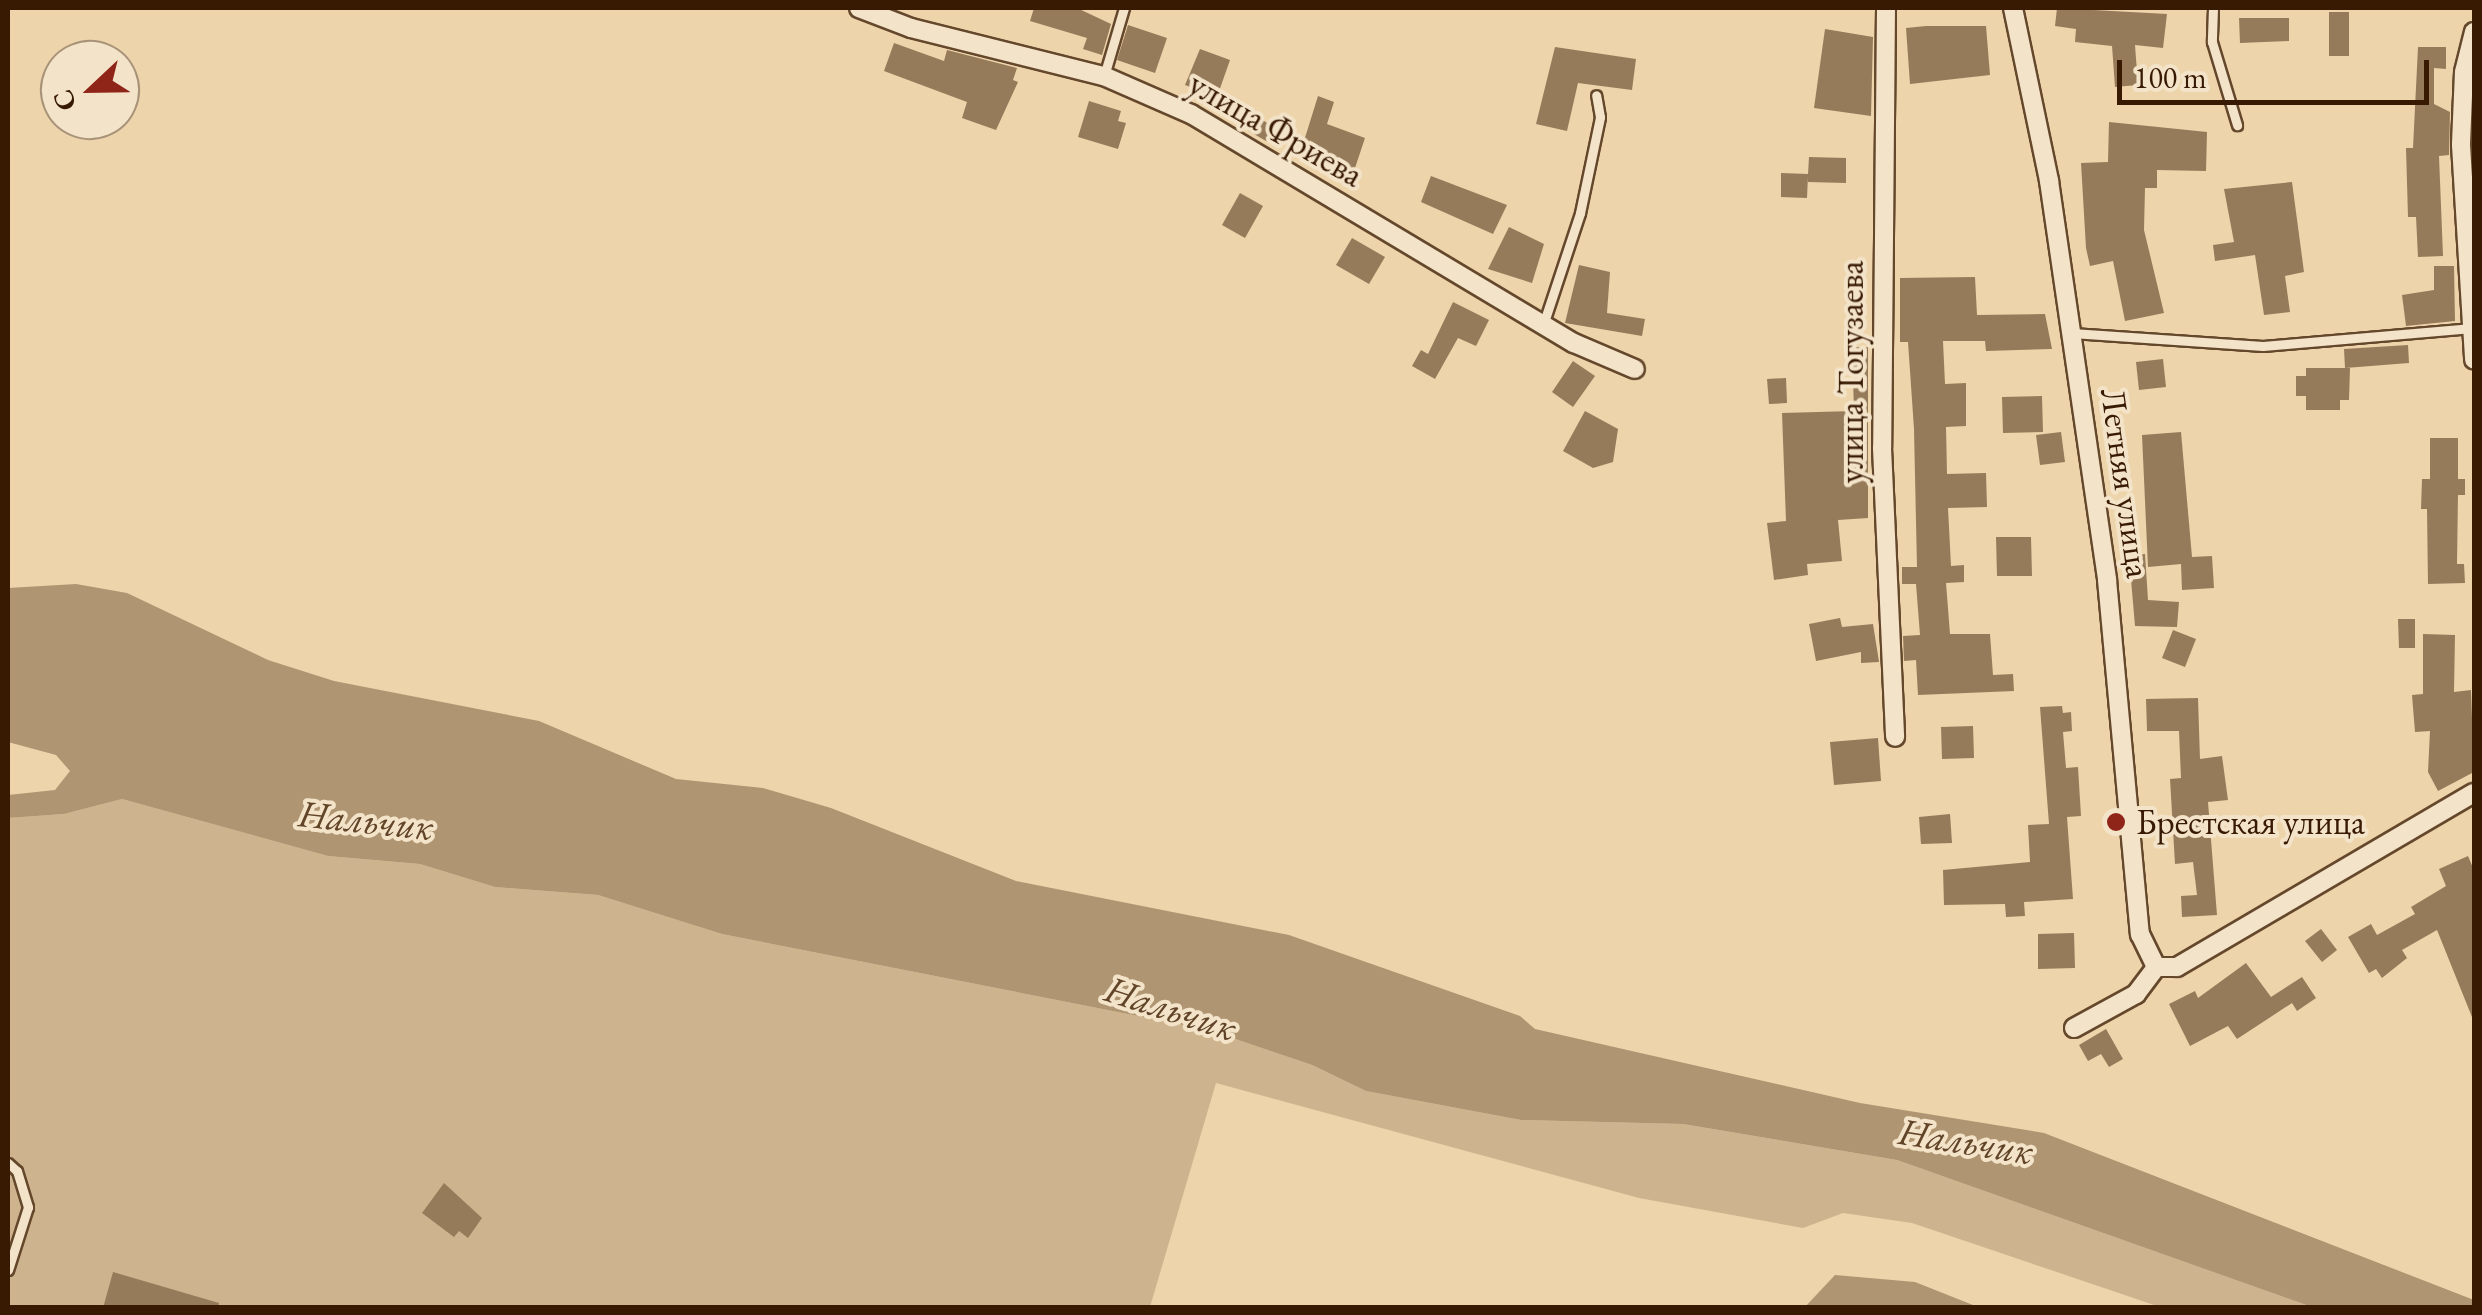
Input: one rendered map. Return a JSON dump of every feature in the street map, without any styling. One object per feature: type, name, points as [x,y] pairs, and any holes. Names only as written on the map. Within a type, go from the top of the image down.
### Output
[{"type":"street","name":"улица Фриева","points":[[859,8],[911,28],[1104,76],[1192,114],[1544,322],[1635,369]]},
{"type":"street","name":"улица Тогузаева","points":[[1886,8],[1882,448],[1894,737]]},
{"type":"street","name":"Летняя улица","points":[[2013,8],[2072,333],[2116,648],[2140,934],[2156,967]]},
{"type":"street","points":[[2474,32],[2461,108],[2474,360]]},
{"type":"street","points":[[2074,1028],[2136,994],[2156,967],[2178,966],[2474,793]]},
{"type":"lane","points":[[1104,76],[1124,8]]},
{"type":"lane","points":[[2213,8],[2212,42],[2237,124]]},
{"type":"lane","points":[[1544,322],[1580,213],[1600,117],[1596,95]]},
{"type":"lane","points":[[2072,333],[2264,346],[2472,328]]},
{"type":"lane","points":[[8,1163],[17,1171],[28,1207],[8,1270]]},
{"type":"shaded area","points":[[122,799],[328,856],[420,864],[495,887],[598,895],[722,934],[1209,1030],[1312,1065],[1366,1091],[1521,1120],[1683,1124],[1897,1160],[2312,1307],[2160,1307],[1912,1223],[1843,1213],[1803,1228],[1639,1198],[1216,1083],[1150,1307],[8,1308],[8,818],[64,814]]},
{"type":"water","name":"Нальчик","points":[[76,584],[127,593],[268,660],[334,681],[539,721],[676,779],[763,788],[831,808],[1016,881],[1289,935],[1520,1016],[1535,1029],[1860,1103],[2044,1133],[2474,1300],[2474,1307],[2312,1307],[1897,1160],[1683,1124],[1521,1120],[1366,1091],[1312,1065],[1209,1030],[722,934],[598,895],[495,887],[420,864],[328,856],[122,799],[64,814],[8,818],[8,795],[55,790],[70,771],[56,755],[8,742],[8,588]]},
{"type":"water","points":[[1835,1275],[1915,1282],[1978,1307],[1805,1307]]},
{"type":"building","points":[[1034,8],[1077,8],[1111,24],[1102,55],[1083,49],[1087,38],[1030,21]]},
{"type":"building","points":[[2057,8],[2167,14],[2163,48],[2135,45],[2138,85],[2115,87],[2112,46],[2075,42],[2076,29],[2055,26]]},
{"type":"building","points":[[2329,12],[2349,12],[2349,56],[2329,56]]},
{"type":"building","points":[[2239,18],[2289,18],[2289,41],[2240,43]]},
{"type":"building","points":[[1128,25],[1167,38],[1155,73],[1117,60]]},
{"type":"building","points":[[1986,26],[1990,75],[1910,84],[1906,28]]},
{"type":"building","points":[[1825,29],[1873,37],[1871,116],[1814,108]]},
{"type":"building","points":[[894,43],[944,61],[947,50],[1017,68],[1013,80],[1018,82],[996,130],[962,118],[967,102],[884,71]]},
{"type":"building","points":[[1555,47],[1636,59],[1632,90],[1578,83],[1567,131],[1536,124]]},
{"type":"building","points":[[2418,47],[2446,47],[2446,69],[2434,68],[2434,104],[2450,112],[2449,155],[2439,156],[2443,256],[2418,257],[2416,217],[2408,217],[2406,148],[2413,148]]},
{"type":"building","points":[[1200,49],[1230,60],[1217,97],[1185,85]]},
{"type":"building","points":[[1318,96],[1334,102],[1327,124],[1365,138],[1353,174],[1299,157]]},
{"type":"building","points":[[1089,101],[1121,111],[1118,121],[1126,123],[1118,149],[1078,137]]},
{"type":"building","points":[[1235,104],[1279,130],[1271,144],[1227,118]]},
{"type":"building","points":[[2109,122],[2207,132],[2206,171],[2157,170],[2157,188],[2145,188],[2144,230],[2164,313],[2125,321],[2113,261],[2090,266],[2086,248],[2081,163],[2108,162]]},
{"type":"building","points":[[1809,157],[1846,158],[1846,183],[1808,182],[1808,176],[1807,198],[1781,197],[1781,173],[1808,174]]},
{"type":"building","points":[[1431,176],[1507,205],[1493,234],[1421,202]]},
{"type":"building","points":[[2292,182],[2304,272],[2285,276],[2290,312],[2264,315],[2255,255],[2215,261],[2213,245],[2234,242],[2224,189]]},
{"type":"building","points":[[1240,193],[1263,206],[1245,238],[1222,225]]},
{"type":"building","points":[[1509,227],[1544,244],[1532,283],[1488,269]]},
{"type":"building","points":[[1352,238],[1385,257],[1369,284],[1336,265]]},
{"type":"building","points":[[1579,265],[1610,272],[1607,313],[1645,319],[1642,336],[1565,323]]},
{"type":"building","points":[[2434,266],[2454,266],[2455,321],[2406,326],[2402,295],[2434,290]]},
{"type":"building","points":[[1975,277],[1977,315],[2045,314],[2052,349],[1986,351],[1985,341],[1943,341],[1945,384],[1966,383],[1966,426],[1946,427],[1947,474],[1986,473],[1987,507],[1948,508],[1951,566],[1964,565],[1964,582],[1946,583],[1950,634],[1990,634],[1993,675],[2013,674],[2014,691],[1918,695],[1916,660],[1904,661],[1903,636],[1920,635],[1916,584],[1902,584],[1902,567],[1917,567],[1914,429],[1908,342],[1900,342],[1900,278]]},
{"type":"building","points":[[1453,302],[1489,320],[1476,346],[1458,338],[1435,379],[1412,366],[1421,350],[1428,354]]},
{"type":"building","points":[[2408,345],[2409,363],[2345,368],[2344,349]]},
{"type":"building","points":[[1852,347],[1868,347],[1868,518],[1838,520],[1842,561],[1807,564],[1808,575],[1774,580],[1767,523],[1786,521],[1782,413],[1854,411]]},
{"type":"building","points":[[2163,359],[2166,387],[2139,390],[2136,362]]},
{"type":"building","points":[[1573,361],[1595,376],[1573,407],[1552,392]]},
{"type":"building","points":[[2306,368],[2350,368],[2349,400],[2340,400],[2340,410],[2306,410],[2306,396],[2296,396],[2296,376],[2306,376]]},
{"type":"building","points":[[1786,378],[1787,403],[1769,404],[1767,379]]},
{"type":"building","points":[[2042,396],[2043,432],[2003,433],[2002,397]]},
{"type":"building","points":[[1585,411],[1618,429],[1613,462],[1593,468],[1563,451]]},
{"type":"building","points":[[2061,432],[2065,462],[2040,465],[2036,435]]},
{"type":"building","points":[[2181,432],[2192,557],[2212,556],[2214,588],[2182,590],[2181,564],[2148,567],[2142,435]]},
{"type":"building","points":[[2430,438],[2458,438],[2458,479],[2465,479],[2465,495],[2458,495],[2457,564],[2464,564],[2465,583],[2428,584],[2427,509],[2421,509],[2422,479],[2430,479]]},
{"type":"building","points":[[1996,537],[2031,537],[2032,576],[1997,576]]},
{"type":"building","points":[[2145,554],[2148,600],[2179,602],[2177,627],[2135,626],[2129,556]]},
{"type":"building","points":[[1840,618],[1842,627],[1873,624],[1879,662],[1861,663],[1861,652],[1816,661],[1809,624]]},
{"type":"building","points":[[2398,619],[2415,619],[2415,648],[2399,648]]},
{"type":"building","points":[[2173,630],[2196,639],[2185,667],[2162,658]]},
{"type":"building","points":[[2423,634],[2455,635],[2454,692],[2471,690],[2474,772],[2438,791],[2428,772],[2430,731],[2415,732],[2412,695],[2423,694]]},
{"type":"building","points":[[2198,698],[2200,759],[2222,756],[2228,800],[2208,802],[2217,915],[2182,917],[2181,896],[2197,895],[2193,862],[2175,864],[2170,779],[2181,778],[2179,731],[2147,731],[2146,699]]},
{"type":"building","points":[[2062,706],[2063,713],[2071,712],[2072,731],[2063,732],[2066,768],[2078,767],[2081,816],[2067,817],[2073,899],[2024,902],[2025,916],[2006,917],[2005,904],[1944,905],[1943,870],[2030,862],[2028,825],[2049,824],[2040,707]]},
{"type":"building","points":[[1973,726],[1974,758],[1942,759],[1941,727]]},
{"type":"building","points":[[1878,738],[1881,781],[1834,785],[1830,742]]},
{"type":"building","points":[[1950,814],[1952,843],[1921,844],[1919,817]]},
{"type":"building","points":[[2468,856],[2474,870],[2474,1022],[2437,930],[2402,950],[2407,958],[2382,978],[2376,969],[2369,973],[2348,937],[2371,924],[2377,935],[2415,914],[2411,907],[2446,886],[2439,869]]},
{"type":"building","points":[[2321,929],[2337,950],[2322,962],[2305,941]]},
{"type":"building","points":[[2074,933],[2075,968],[2038,969],[2038,934]]},
{"type":"building","points":[[2246,963],[2271,997],[2302,977],[2316,998],[2297,1011],[2292,1003],[2237,1039],[2228,1026],[2190,1046],[2169,1004],[2195,991],[2198,998]]},
{"type":"building","points":[[2106,1029],[2123,1059],[2109,1067],[2101,1054],[2088,1061],[2079,1045]]},
{"type":"building","points":[[444,1183],[482,1218],[468,1238],[459,1231],[454,1237],[422,1213]]},
{"type":"building","points":[[113,1272],[219,1303],[218,1308],[103,1308]]},
{"type":"place","name":"Брестская улица","points":[[2116,822]]}]
